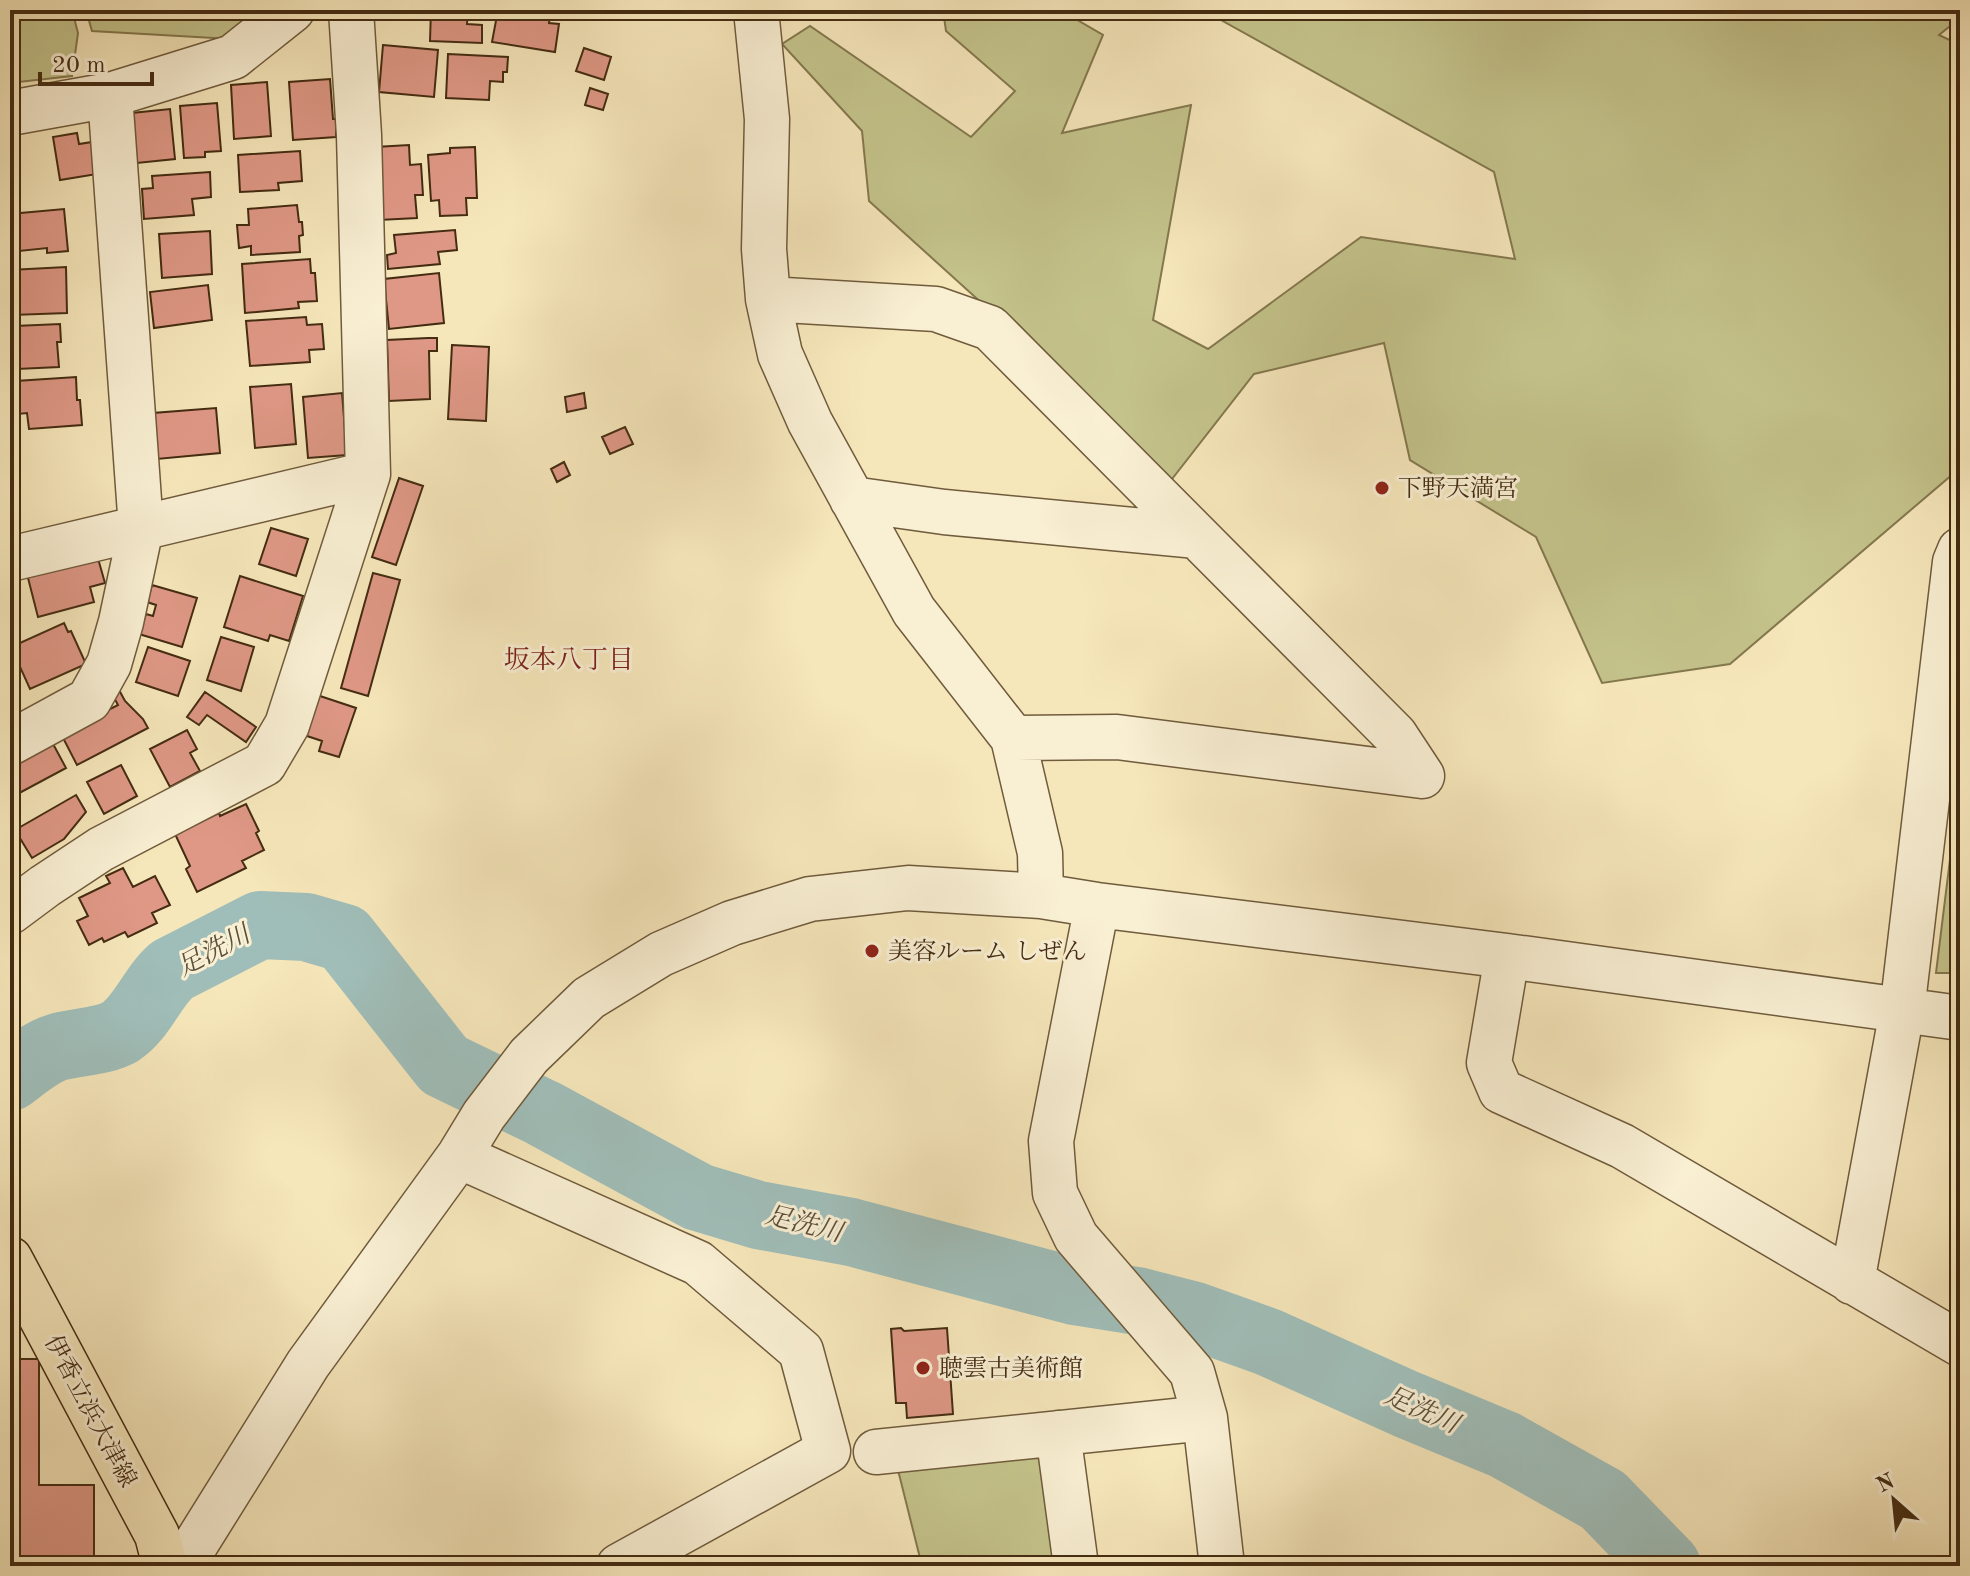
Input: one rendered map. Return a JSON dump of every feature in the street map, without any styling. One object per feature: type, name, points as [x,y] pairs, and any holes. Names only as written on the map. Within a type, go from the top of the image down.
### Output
[{"type":"main road","name":"伊香立浜大津線","points":[[10,1259],[157,1535],[165,1566]]},
{"type":"street","points":[[10,113],[110,95],[233,57],[292,10]]},
{"type":"street","points":[[10,912],[101,849],[264,764],[287,725],[368,474],[359,135],[351,10]]},
{"type":"street","points":[[756,10],[767,119],[764,249],[768,299],[780,354],[810,422],[914,611],[1013,738],[1040,853],[1041,896]]},
{"type":"street","points":[[10,743],[89,700],[109,664],[141,528],[110,95]]},
{"type":"street","points":[[768,299],[936,309],[990,328],[1395,735],[1422,776],[1117,737],[1013,738]]},
{"type":"street","points":[[10,559],[368,474]]},
{"type":"street","points":[[852,499],[944,512],[1197,536]]},
{"type":"street","points":[[1852,1282],[1902,1011],[1955,562],[1960,550]]},
{"type":"street","points":[[182,1566],[308,1364],[529,1056],[589,998],[661,954],[732,923],[810,899],[908,888],[1041,896],[1960,1018]]},
{"type":"street","points":[[1097,905],[1051,1141],[1055,1193],[1076,1237],[1192,1372],[1205,1418],[1222,1566]]},
{"type":"street","points":[[1507,956],[1489,1063],[1501,1091],[1622,1146],[1960,1344]]},
{"type":"street","points":[[459,1156],[698,1263],[801,1351],[828,1451],[619,1566]]},
{"type":"street","points":[[876,1452],[1205,1418]]},
{"type":"street","points":[[1058,1433],[1076,1566]]},
{"type":"shaded area","points":[[10,10],[72,10],[78,33],[72,76],[10,83]]},
{"type":"shaded area","points":[[86,10],[250,10],[231,39],[92,31]]},
{"type":"shaded area","points":[[943,10],[1060,10],[1103,35],[1062,133],[1191,105],[1153,320],[1208,349],[1361,237],[1515,259],[1494,172],[1203,10],[1960,10],[1960,18],[1939,35],[1960,45],[1960,468],[1730,664],[1602,683],[1536,537],[1410,460],[1384,343],[1254,374],[1165,488],[1070,383],[869,201],[862,131],[782,44],[810,26],[971,137],[1015,91],[946,31]]},
{"type":"shaded area","points":[[1960,778],[1960,973],[1936,973]]},
{"type":"shaded area","points":[[1042,1454],[1057,1566],[922,1566],[897,1466]]},
{"type":"building","points":[[431,10],[468,10],[467,24],[482,25],[482,43],[430,41]]},
{"type":"building","points":[[498,10],[551,10],[549,23],[559,24],[555,52],[492,42]]},
{"type":"building","points":[[383,45],[438,50],[434,97],[379,92]]},
{"type":"building","points":[[584,48],[611,57],[604,80],[576,71]]},
{"type":"building","points":[[448,54],[508,57],[503,82],[490,81],[489,100],[446,98]]},
{"type":"building","points":[[330,79],[336,137],[293,140],[289,82]]},
{"type":"building","points":[[267,82],[271,136],[234,139],[231,85]]},
{"type":"building","points":[[590,88],[608,94],[603,110],[585,105]]},
{"type":"building","points":[[217,103],[221,151],[205,152],[205,157],[184,158],[180,106]]},
{"type":"building","points":[[170,109],[175,159],[137,163],[132,113]]},
{"type":"building","points":[[77,133],[79,144],[92,142],[97,174],[60,180],[53,137]]},
{"type":"building","points":[[409,145],[410,165],[421,164],[423,195],[415,195],[417,218],[379,220],[375,147]]},
{"type":"building","points":[[475,147],[477,198],[466,198],[467,215],[440,216],[439,200],[431,201],[428,155],[450,153],[450,148]]},
{"type":"building","points":[[300,151],[302,181],[278,183],[279,190],[240,192],[238,155]]},
{"type":"building","points":[[210,172],[211,197],[192,199],[194,215],[144,219],[142,189],[153,188],[152,176]]},
{"type":"building","points":[[297,205],[303,235],[299,236],[300,252],[251,255],[251,246],[239,248],[237,225],[249,225],[248,209]]},
{"type":"building","points":[[64,209],[68,251],[47,253],[47,248],[10,252],[10,214]]},
{"type":"building","points":[[455,230],[457,250],[438,252],[440,264],[388,269],[387,255],[396,253],[394,235]]},
{"type":"building","points":[[210,231],[212,274],[162,278],[159,234]]},
{"type":"building","points":[[310,259],[311,273],[315,273],[317,301],[298,302],[299,308],[245,313],[242,264]]},
{"type":"building","points":[[66,267],[67,313],[12,315],[10,270]]},
{"type":"building","points":[[439,273],[444,323],[389,329],[384,279]]},
{"type":"building","points":[[208,285],[212,320],[154,328],[150,292]]},
{"type":"building","points":[[306,317],[307,325],[322,324],[324,349],[309,350],[310,362],[250,366],[246,321]]},
{"type":"building","points":[[60,324],[61,342],[57,342],[59,367],[17,369],[15,326]]},
{"type":"building","points":[[437,338],[437,351],[429,351],[430,399],[389,401],[387,340]]},
{"type":"building","points":[[452,345],[489,347],[486,421],[448,419]]},
{"type":"building","points":[[76,377],[82,425],[29,429],[27,413],[18,414],[16,381]]},
{"type":"building","points":[[291,384],[296,444],[255,448],[250,387]]},
{"type":"building","points":[[342,393],[347,455],[308,458],[303,397]]},
{"type":"building","points":[[584,393],[586,408],[567,412],[565,397]]},
{"type":"building","points":[[216,408],[220,453],[157,459],[153,413]]},
{"type":"building","points":[[625,427],[633,444],[610,454],[602,437]]},
{"type":"building","points":[[564,462],[570,475],[557,482],[551,469]]},
{"type":"building","points":[[399,478],[423,486],[396,565],[372,557]]},
{"type":"building","points":[[271,528],[308,539],[296,576],[259,564]]},
{"type":"building","points":[[97,555],[105,583],[90,587],[94,602],[38,617],[27,574]]},
{"type":"building","points":[[373,573],[400,580],[368,696],[341,688]]},
{"type":"building","points":[[240,576],[303,596],[289,641],[270,635],[268,641],[224,627]]},
{"type":"building","points":[[152,585],[197,598],[182,647],[139,634],[146,614],[153,616],[156,605],[147,602]]},
{"type":"building","points":[[64,623],[86,664],[30,689],[11,647]]},
{"type":"building","points":[[221,637],[254,647],[241,691],[207,680]]},
{"type":"building","points":[[148,647],[190,661],[178,696],[136,682]]},
{"type":"building","points":[[118,688],[148,728],[77,765],[61,734],[118,705],[111,692]]},
{"type":"building","points":[[205,692],[256,727],[246,742],[207,715],[199,725],[187,717]]},
{"type":"building","points":[[317,695],[356,708],[339,757],[319,751],[322,741],[304,735]]},
{"type":"building","points":[[187,730],[197,749],[190,753],[200,771],[170,787],[150,749]]},
{"type":"building","points":[[52,742],[66,768],[10,798],[10,764]]},
{"type":"building","points":[[121,765],[137,796],[104,814],[87,782]]},
{"type":"building","points":[[76,795],[86,812],[64,839],[32,858],[15,830]]},
{"type":"building","points":[[246,804],[264,850],[242,861],[246,868],[197,892],[186,869],[190,866],[175,834]]},
{"type":"building","points":[[123,868],[133,887],[155,876],[170,905],[152,913],[157,923],[128,937],[125,932],[89,945],[77,921],[88,916],[79,898],[110,883],[106,876]]},
{"type":"building","points":[[901,1328],[904,1331],[947,1328],[953,1414],[907,1418],[906,1403],[896,1403],[891,1329]]},
{"type":"building","points":[[10,1359],[39,1359],[39,1485],[94,1485],[94,1561],[73,1561],[73,1566],[10,1566]]},
{"type":"waterway","name":"足洗川","points":[[10,1077],[52,1049],[120,1032],[135,1019],[172,970],[260,925],[306,927],[344,938],[444,1065],[543,1113],[698,1197],[758,1215],[851,1232],[1074,1291],[1137,1301],[1195,1316],[1268,1342],[1505,1445],[1603,1500],[1667,1566]]},
{"type":"place","name":"下野天満宮","points":[[1382,488]]},
{"type":"place","name":"美容ルーム しぜん","points":[[872,951]]},
{"type":"place","name":"聴雲古美術館","points":[[923,1368]]},
{"type":"district","name":"坂本八丁目","points":[[569,659]]}]
